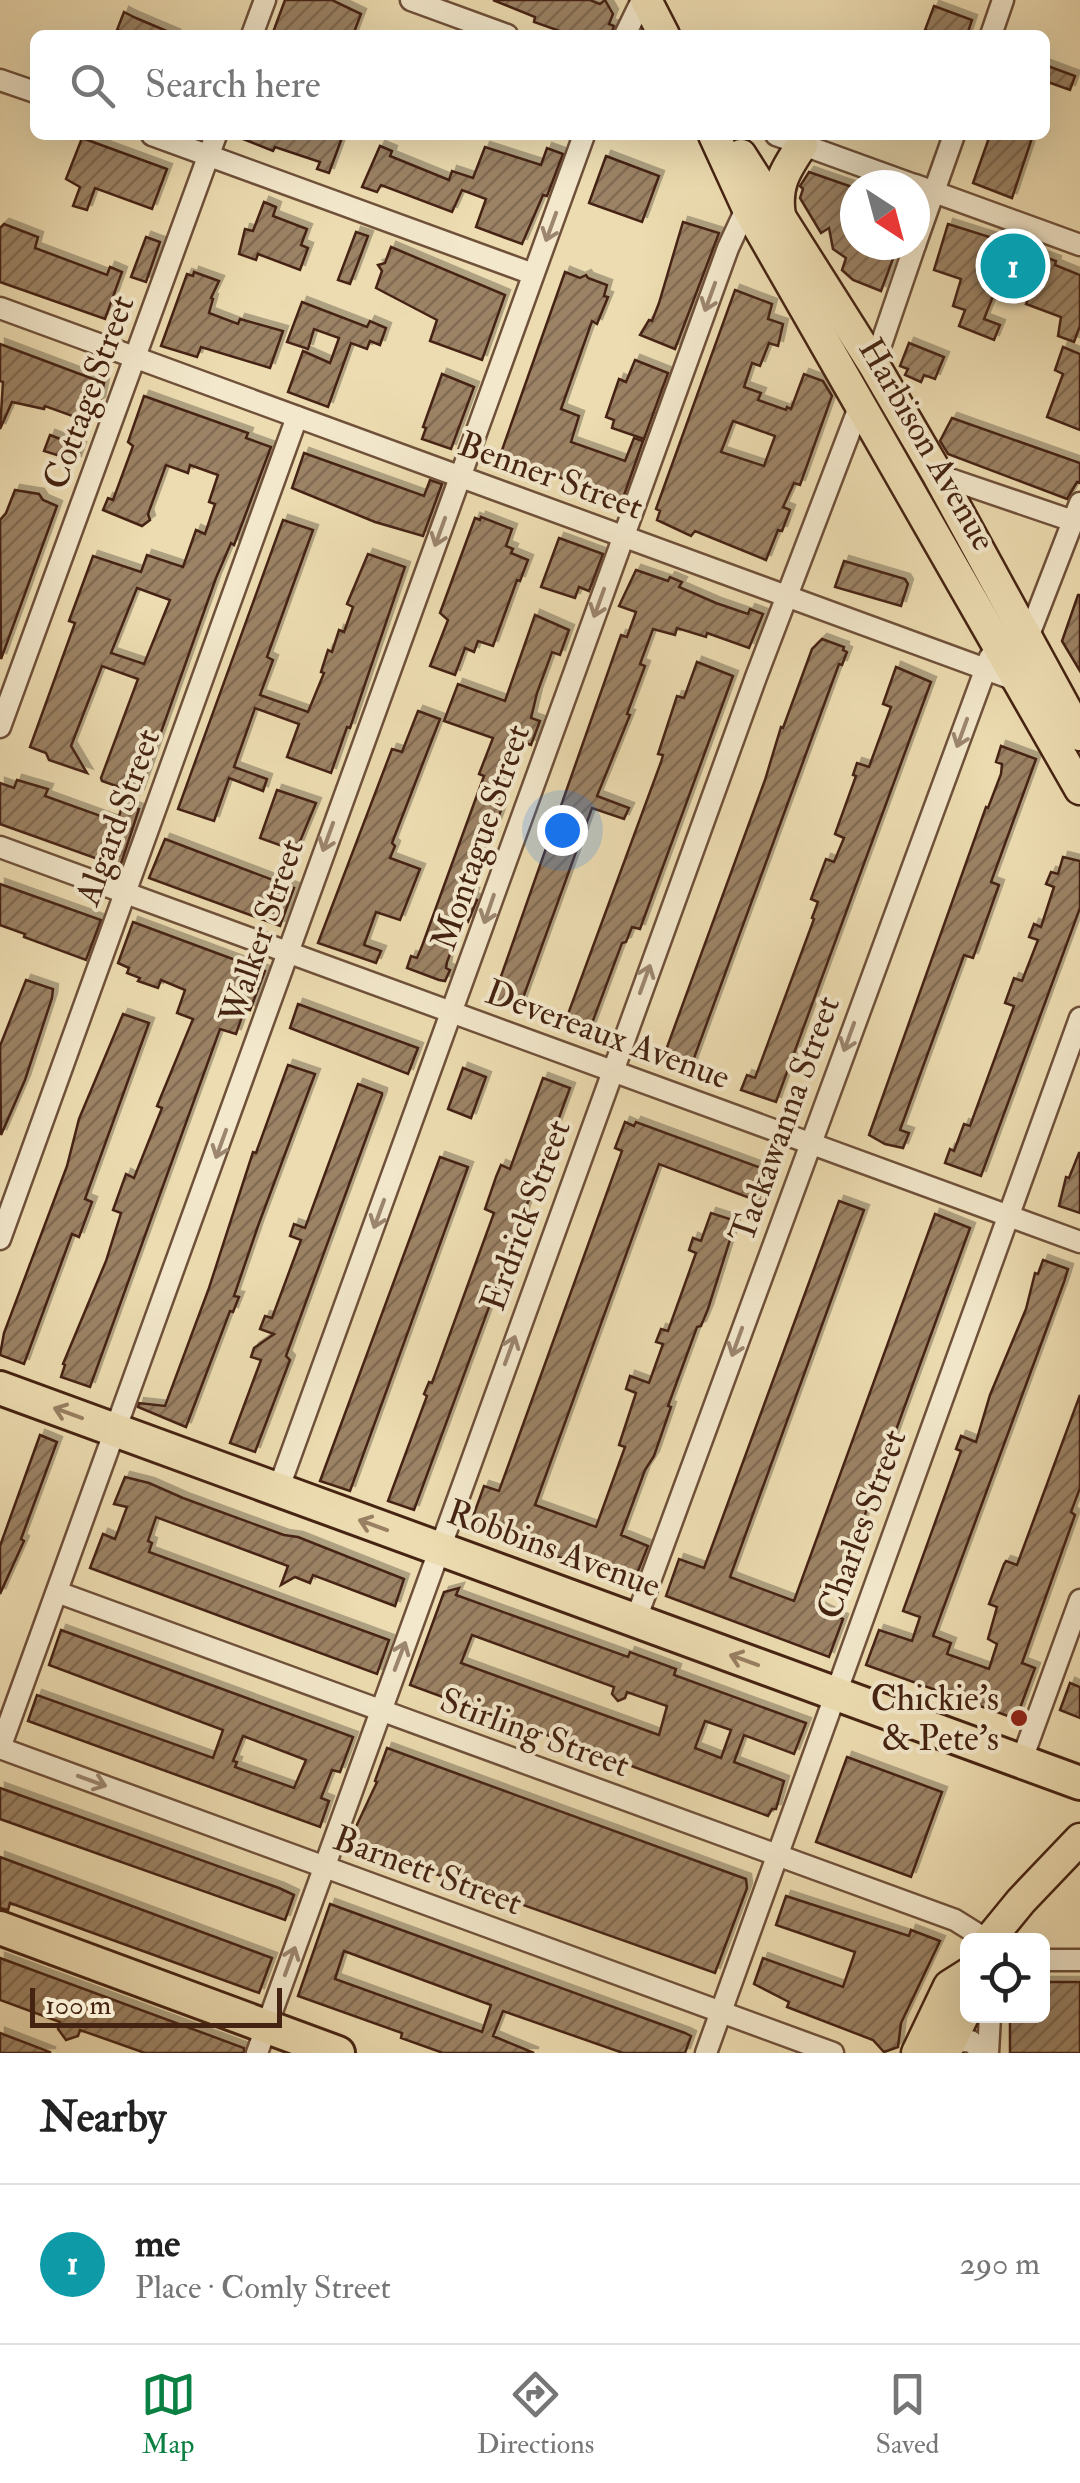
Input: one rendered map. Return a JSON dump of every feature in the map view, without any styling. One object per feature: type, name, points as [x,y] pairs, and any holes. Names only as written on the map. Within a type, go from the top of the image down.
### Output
[{"type":"highway","name":"Robbins Avenue","points":[[0,1388],[1080,1784]]},
{"type":"highway","points":[[0,1928],[262,2040],[338,2053]]},
{"type":"main road","points":[[644,0],[661,30]]},
{"type":"main road","name":"Harbison Avenue","points":[[716,140],[748,207],[862,402],[991,655],[1018,681],[1080,790]]},
{"type":"main road","name":"Harbison Avenue","points":[[729,140],[874,365],[1027,640],[1068,698],[1080,735]]},
{"type":"main road","points":[[781,219],[777,198],[789,140]]},
{"type":"main road","points":[[994,1933],[1080,1839]]},
{"type":"main road","points":[[917,2053],[948,1986],[960,1979]]},
{"type":"main road","points":[[948,2047],[960,2022]]},
{"type":"street","points":[[254,30],[265,0]]},
{"type":"street","points":[[411,0],[493,30]]},
{"type":"street","points":[[628,30],[644,0]]},
{"type":"street","points":[[992,30],[1004,0]]},
{"type":"street","points":[[0,80],[30,90]]},
{"type":"street","points":[[165,140],[533,274]]},
{"type":"street","name":"Cottage Street","points":[[0,727],[214,140]]},
{"type":"street","name":"Walker Street","points":[[0,1748],[582,140]]},
{"type":"street","points":[[789,140],[873,170]]},
{"type":"street","points":[[930,173],[951,140]]},
{"type":"street","points":[[930,190],[1080,244]]},
{"type":"street","name":"Montague Street","points":[[278,1490],[728,248],[748,207]]},
{"type":"street","points":[[874,365],[910,260]]},
{"type":"street","name":"Benner Street","points":[[0,308],[786,596],[991,655]]},
{"type":"street","name":"Erdrick Street","points":[[262,2040],[612,1070],[786,596],[862,402]]},
{"type":"street","name":"Algard Street","points":[[0,1239],[297,418]]},
{"type":"street","points":[[938,475],[1076,512],[1027,640]]},
{"type":"street","name":"Tackawanna Street","points":[[636,1620],[991,655]]},
{"type":"street","points":[[1018,681],[1068,698]]},
{"type":"street","name":"Devereaux Avenue","points":[[0,848],[1080,1242]]},
{"type":"street","name":"Charles Street","points":[[706,2053],[1080,1018]]},
{"type":"street","name":"Stirling Street","points":[[57,1592],[961,1922],[978,1933]]},
{"type":"street","points":[[1021,1762],[1080,1600]]},
{"type":"street","name":"Barnett Street","points":[[0,1748],[833,2053]]},
{"type":"street","points":[[1050,1960],[1080,1960]]},
{"type":"street","points":[[985,2053],[989,2023]]},
{"type":"street","points":[[948,2047],[971,2041],[985,2053]]},
{"type":"building","points":[[285,0],[332,0],[361,14],[355,30],[274,30]]},
{"type":"building","points":[[493,0],[590,0],[600,4],[605,0],[613,14],[609,24],[614,26],[613,30],[557,30],[534,22],[535,17]]},
{"type":"building","points":[[934,6],[972,20],[969,30],[925,30]]},
{"type":"building","points":[[124,12],[165,30],[117,30]]},
{"type":"building","points":[[1050,67],[1075,76],[1070,90],[1050,83]]},
{"type":"building","points":[[81,140],[167,169],[152,209],[95,188],[87,210],[73,206],[80,187],[66,179]]},
{"type":"building","points":[[246,140],[341,140],[329,173],[317,169],[320,162],[275,147],[273,151]]},
{"type":"building","points":[[988,140],[1031,140],[1012,198],[973,183]]},
{"type":"building","points":[[380,146],[392,151],[390,156],[449,180],[452,171],[473,178],[485,147],[541,165],[547,148],[563,154],[522,244],[476,227],[486,199],[462,190],[452,212],[381,185],[377,192],[362,187]]},
{"type":"building","points":[[606,156],[659,176],[642,222],[589,203]]},
{"type":"building","points":[[809,172],[840,183],[840,254],[833,249],[829,228],[821,233],[800,198],[800,186]]},
{"type":"building","points":[[264,202],[276,207],[273,216],[307,229],[301,245],[308,248],[300,270],[258,254],[256,260],[239,254],[245,229],[253,231]]},
{"type":"building","points":[[683,222],[719,233],[675,349],[640,335],[652,321],[659,303]]},
{"type":"building","points":[[4,224],[38,237],[35,248],[107,275],[110,267],[122,272],[105,319],[0,282],[0,228]]},
{"type":"building","points":[[948,224],[1037,252],[1080,275],[1080,326],[1074,342],[1058,336],[1061,317],[1026,304],[1029,297],[997,286],[984,319],[1000,325],[994,340],[959,326],[965,310],[953,306],[961,279],[934,270]]},
{"type":"building","points":[[356,232],[368,236],[350,284],[338,280]]},
{"type":"building","points":[[146,237],[160,242],[146,282],[131,277]]},
{"type":"building","points":[[391,247],[505,295],[482,360],[430,341],[437,320],[376,288],[382,271],[378,265],[385,263]]},
{"type":"building","points":[[845,260],[892,260],[881,291],[853,280],[842,270]]},
{"type":"building","points":[[194,272],[219,281],[209,313],[238,324],[240,319],[283,331],[270,368],[201,347],[197,357],[161,346],[187,274],[193,276]]},
{"type":"building","points":[[565,272],[580,278],[586,275],[607,285],[604,296],[608,297],[597,324],[592,321],[561,409],[579,416],[571,442],[625,461],[634,438],[643,441],[622,501],[600,497],[538,469],[534,481],[496,467]]},
{"type":"building","points":[[735,290],[772,304],[768,319],[783,324],[778,346],[769,343],[760,366],[752,363],[744,387],[761,393],[758,400],[791,409],[804,374],[823,381],[832,396],[800,485],[794,483],[783,507],[790,510],[782,531],[778,530],[766,560],[695,531],[691,536],[657,520],[660,511],[656,509]],"holes":[[[733,421],[775,436],[764,466],[721,452]]]},
{"type":"building","points":[[302,302],[367,327],[370,321],[386,328],[380,345],[370,341],[367,349],[351,343],[328,407],[288,392],[303,351],[330,363],[339,338],[314,329],[308,349],[287,342]]},
{"type":"building","points":[[909,343],[944,357],[935,379],[924,375],[921,382],[905,375],[908,369],[900,366]]},
{"type":"building","points":[[0,344],[104,383],[100,402],[89,422],[45,406],[44,409],[12,402],[0,429]]},
{"type":"building","points":[[1063,347],[1080,354],[1080,430],[1047,417],[1063,374],[1055,370]]},
{"type":"building","points":[[635,360],[668,373],[644,439],[612,428],[614,420],[606,417],[619,379],[626,382]]},
{"type":"building","points":[[442,374],[474,387],[451,449],[422,439]]},
{"type":"building","points":[[144,396],[248,433],[246,438],[271,447],[234,545],[231,543],[216,578],[139,794],[101,778],[138,679],[102,666],[71,746],[87,773],[49,760],[46,753],[30,747],[75,623],[69,621],[93,556],[141,572],[147,555],[183,567],[196,530],[205,534],[215,504],[209,502],[218,475],[190,465],[188,473],[166,465],[148,514],[150,520],[142,526],[103,510],[108,498],[113,500],[133,446],[128,442]],"holes":[[[137,588],[170,600],[144,664],[111,653]]]},
{"type":"building","points":[[952,418],[1080,463],[1080,483],[1067,499],[948,454],[940,441]]},
{"type":"building","points":[[50,435],[81,447],[76,461],[44,451]]},
{"type":"building","points":[[304,453],[424,496],[430,480],[442,484],[423,536],[375,522],[292,488]]},
{"type":"building","points":[[15,490],[39,494],[57,506],[1,659],[0,520]]},
{"type":"building","points":[[475,518],[512,529],[506,546],[513,549],[511,553],[528,560],[493,646],[478,641],[474,652],[465,648],[455,675],[430,666],[448,620],[440,613]]},
{"type":"building","points":[[283,520],[313,530],[267,657],[273,660],[260,695],[308,712],[324,673],[321,672],[328,650],[332,652],[339,630],[344,632],[353,607],[347,604],[368,554],[405,567],[331,773],[287,757],[299,724],[255,708],[234,767],[267,779],[263,791],[229,778],[214,821],[178,809]]},
{"type":"building","points":[[559,538],[603,554],[589,591],[579,587],[575,598],[541,587]]},
{"type":"building","points":[[844,561],[905,579],[908,584],[901,606],[835,587]]},
{"type":"building","points":[[636,570],[668,581],[670,577],[682,582],[679,587],[716,603],[748,614],[750,609],[763,614],[749,648],[707,633],[706,637],[677,628],[675,635],[653,629],[640,664],[645,666],[627,714],[630,715],[597,796],[629,808],[624,819],[592,808],[519,1009],[493,999],[621,635],[627,637],[636,612],[619,606]]},
{"type":"building","points":[[1080,595],[1080,671],[1062,641]]},
{"type":"building","points":[[535,615],[569,630],[560,655],[552,652],[537,693],[531,718],[540,721],[531,745],[517,740],[505,770],[495,798],[504,802],[471,892],[477,900],[468,922],[463,920],[447,962],[446,968],[450,970],[445,981],[439,980],[407,968],[411,956],[417,958],[422,946],[484,776],[479,774],[493,738],[444,721],[458,684],[505,701]]},
{"type":"building","points":[[822,639],[844,647],[847,652],[842,665],[839,664],[690,1069],[664,1060],[666,1050],[781,727],[812,649]]},
{"type":"building","points":[[697,662],[733,676],[640,929],[632,927],[622,943],[588,1034],[564,1025],[661,762],[663,755],[658,754],[677,696],[684,698]]},
{"type":"building","points":[[896,667],[931,682],[776,1102],[741,1090],[747,1075],[755,1078],[814,919],[818,902],[811,899],[826,859],[834,862],[844,838],[835,834],[857,763],[869,767],[891,707],[883,704]]},
{"type":"building","points":[[418,711],[440,719],[392,843],[395,846],[390,858],[420,869],[400,920],[376,912],[364,945],[381,951],[376,963],[318,943],[392,749],[402,752]]},
{"type":"building","points":[[1001,746],[1036,759],[991,882],[999,885],[973,958],[964,955],[900,1130],[909,1133],[903,1148],[885,1144],[869,1135],[1001,774],[1002,764],[996,762]]},
{"type":"building","points":[[17,780],[48,789],[45,796],[117,822],[123,804],[139,809],[120,867],[0,824],[0,783],[14,788]]},
{"type":"building","points":[[277,790],[316,803],[296,851],[260,838]]},
{"type":"building","points":[[165,839],[294,888],[280,926],[149,878]]},
{"type":"building","points":[[1063,857],[1080,861],[1080,908],[981,1176],[945,1163],[964,1124],[970,1126],[1014,1006],[1005,1003],[1014,978],[1022,981],[1038,940],[1029,937],[1034,924],[1041,927],[1054,887],[1046,884],[1051,872],[1058,874]]},
{"type":"building","points":[[0,884],[101,920],[86,960],[0,925]]},
{"type":"building","points":[[133,922],[265,971],[236,1034],[220,1029],[90,1387],[61,1377],[63,1364],[106,1261],[121,1213],[113,1210],[126,1174],[134,1178],[162,1108],[157,1106],[193,1019],[177,1013],[185,990],[161,980],[158,988],[138,981],[140,978],[127,973],[129,968],[118,963]]},
{"type":"building","points":[[26,980],[53,989],[52,998],[25,1080],[1,1135],[0,1046]]},
{"type":"building","points":[[298,1004],[418,1048],[408,1074],[290,1028]]},
{"type":"building","points":[[123,1014],[149,1023],[85,1199],[92,1202],[79,1237],[72,1234],[24,1364],[0,1355],[4,1333],[67,1166],[79,1119]]},
{"type":"building","points":[[288,1065],[315,1074],[234,1296],[239,1297],[233,1312],[230,1311],[186,1427],[138,1407],[139,1403],[165,1406],[253,1152],[256,1153]]},
{"type":"building","points":[[463,1068],[486,1077],[471,1118],[448,1109]]},
{"type":"building","points":[[543,1078],[570,1088],[414,1510],[388,1501],[427,1396],[424,1394],[429,1382],[432,1383],[494,1213],[485,1209],[496,1177],[501,1165],[510,1169]]},
{"type":"building","points":[[358,1084],[382,1095],[255,1452],[230,1443],[261,1360],[251,1357],[254,1348],[274,1334],[260,1329],[265,1316],[272,1318],[301,1240],[290,1236],[294,1224],[305,1228]]},
{"type":"building","points":[[625,1122],[634,1126],[636,1122],[764,1169],[763,1173],[773,1176],[763,1203],[659,1164],[535,1505],[596,1527],[625,1447],[619,1445],[636,1393],[626,1389],[630,1376],[649,1383],[663,1344],[656,1342],[661,1329],[668,1331],[696,1253],[689,1250],[693,1238],[701,1241],[711,1213],[736,1221],[708,1309],[697,1327],[654,1456],[621,1535],[648,1546],[633,1584],[470,1525],[484,1486],[499,1491],[622,1151],[615,1148]]},
{"type":"building","points":[[1079,1153],[1080,1213],[1059,1206],[1066,1177],[1069,1178]]},
{"type":"building","points":[[440,1157],[468,1167],[350,1491],[320,1481]]},
{"type":"building","points":[[839,1201],[864,1210],[730,1577],[794,1601],[935,1214],[970,1228],[838,1588],[823,1582],[815,1605],[843,1619],[829,1657],[666,1596],[679,1559],[704,1568]]},
{"type":"building","points":[[1043,1260],[1068,1269],[933,1636],[951,1643],[947,1654],[989,1669],[997,1644],[988,1639],[997,1607],[989,1604],[1006,1561],[1017,1565],[1080,1395],[1080,1488],[1071,1512],[1075,1515],[1022,1663],[1035,1668],[1016,1719],[866,1665],[879,1630],[912,1641],[920,1617],[903,1611],[961,1451],[956,1449],[961,1436],[976,1442],[990,1395]]},
{"type":"building","points":[[40,1435],[57,1442],[21,1539],[24,1541],[0,1594],[0,1546]]},
{"type":"building","points":[[125,1477],[298,1537],[404,1579],[395,1606],[313,1575],[310,1583],[295,1577],[281,1585],[288,1566],[156,1517],[148,1541],[152,1543],[149,1552],[389,1640],[377,1674],[90,1568],[103,1534],[115,1539],[127,1507],[114,1504]]},
{"type":"building","points":[[459,1588],[456,1595],[628,1657],[630,1652],[676,1669],[674,1675],[806,1723],[794,1754],[744,1735],[734,1762],[784,1781],[776,1809],[768,1816],[410,1685],[444,1592]],"holes":[[[472,1635],[614,1687],[612,1694],[618,1701],[627,1692],[667,1706],[659,1735],[461,1663]],[[705,1721],[731,1730],[721,1758],[695,1748]]]},
{"type":"building","points":[[61,1630],[353,1737],[340,1772],[332,1770],[321,1798],[329,1801],[320,1827],[28,1721],[37,1695],[213,1758],[223,1730],[49,1665]],"holes":[[[243,1736],[306,1760],[294,1788],[235,1767],[237,1762],[233,1761]]]},
{"type":"building","points":[[1070,1683],[1080,1687],[1080,1718],[1060,1710]]},
{"type":"building","points":[[387,1748],[746,1879],[747,1888],[715,1973],[354,1845],[354,1831],[377,1782]]},
{"type":"building","points":[[847,1757],[942,1792],[911,1877],[816,1842]]},
{"type":"building","points":[[0,1788],[279,1888],[294,1895],[285,1920],[0,1819]]},
{"type":"building","points":[[0,1857],[272,1958],[259,1993],[10,1903],[8,1910],[0,1908]]},
{"type":"building","points":[[786,1896],[909,1936],[911,1930],[940,1941],[901,2023],[898,2047],[884,2052],[873,2040],[787,2007],[789,2002],[754,1984],[763,1958],[843,1987],[855,1952],[776,1925]]},
{"type":"building","points":[[330,1904],[691,2036],[685,2053],[623,2053],[503,2011],[493,2036],[534,2053],[443,2053],[401,2038],[402,2033],[298,1996]],"holes":[[[344,1951],[491,2005],[482,2032],[335,1979]]]},
{"type":"building","points":[[0,1958],[244,2048],[244,2053],[145,2053],[80,2030],[78,2036],[66,2040],[58,2029],[60,2022],[0,2000]]},
{"type":"building","points":[[1050,1982],[1080,1982],[1080,2053],[1010,2053],[1010,2023],[1050,2023]]},
{"type":"building","points":[[0,2033],[50,2052],[50,2053],[0,2053]]},
{"type":"place","name":"me","points":[[1013,266]]},
{"type":"place","name":"Chickie's & Pete's","points":[[1019,1718]]}]
